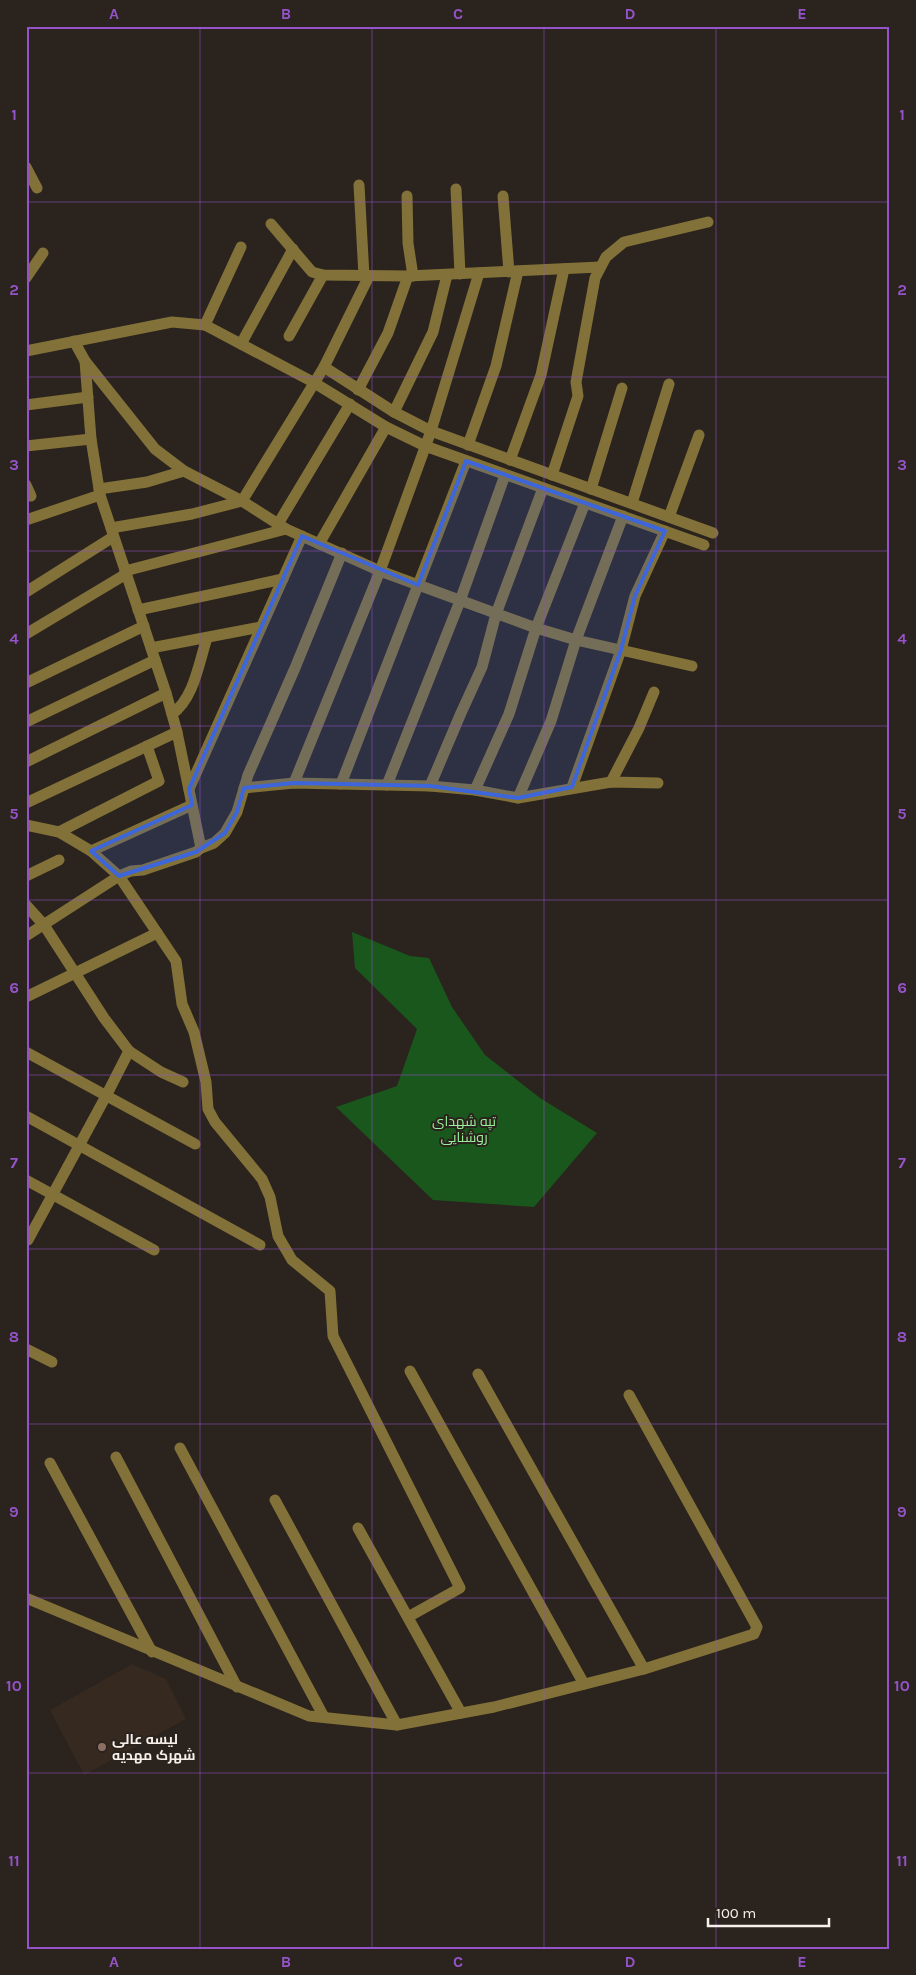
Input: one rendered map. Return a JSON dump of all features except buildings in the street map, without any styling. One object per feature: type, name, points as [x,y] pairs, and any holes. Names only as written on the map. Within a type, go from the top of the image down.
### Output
[{"type":"street","points":[[26,167],[37,188]]},
{"type":"street","points":[[26,592],[112,532],[242,501],[313,382],[324,367],[366,276],[359,185]]},
{"type":"street","points":[[456,189],[460,274]]},
{"type":"street","points":[[358,390],[388,333],[411,276],[407,196]]},
{"type":"street","points":[[468,445],[496,366],[513,272],[503,196]]},
{"type":"street","points":[[552,475],[578,396],[576,382],[595,278],[606,257],[624,242],[708,222]]},
{"type":"street","points":[[271,224],[312,272],[323,275],[411,276],[600,268]]},
{"type":"street","points":[[205,325],[241,247]]},
{"type":"street","points":[[242,344],[293,250]]},
{"type":"street","points":[[26,278],[43,253]]},
{"type":"street","points":[[510,460],[540,375],[564,269]]},
{"type":"street","points":[[294,783],[380,571],[431,431],[479,273]]},
{"type":"street","points":[[394,412],[433,332],[447,274]]},
{"type":"street","points":[[289,336],[323,275]]},
{"type":"street","points":[[26,352],[172,322],[205,325],[313,382],[386,427],[425,446],[704,545]]},
{"type":"street","points":[[74,341],[85,361],[155,449],[184,471],[242,501],[282,526],[380,571],[536,628],[576,640],[692,666]]},
{"type":"street","points":[[85,361],[91,439],[100,492],[172,714],[201,848]]},
{"type":"street","points":[[324,367],[394,412],[431,431],[713,533]]},
{"type":"street","points":[[632,504],[669,384]]},
{"type":"street","points":[[591,489],[622,388]]},
{"type":"street","points":[[26,405],[88,397]]},
{"type":"street","points":[[26,634],[126,573],[282,526],[350,404]]},
{"type":"street","points":[[319,544],[386,427]]},
{"type":"street","points":[[669,517],[699,435]]},
{"type":"street","points":[[26,446],[91,439]]},
{"type":"street","points":[[341,784],[466,461]]},
{"type":"street","points":[[26,520],[100,492],[147,482],[184,471]]},
{"type":"street","points":[[387,785],[460,601],[506,475]]},
{"type":"street","points":[[430,786],[460,713],[482,667],[496,614],[543,488]]},
{"type":"street","points":[[475,790],[509,714],[536,628],[586,503]]},
{"type":"street","points":[[518,798],[551,721],[576,640],[623,516]]},
{"type":"street","points":[[572,787],[621,650],[635,596],[665,531]]},
{"type":"street","points":[[189,789],[302,536]]},
{"type":"street","points":[[26,936],[119,876],[196,852],[214,843],[225,833],[237,812],[248,775],[295,668],[342,553]]},
{"type":"street","points":[[138,610],[282,579]]},
{"type":"street","points":[[26,683],[144,626]]},
{"type":"street","points":[[26,722],[153,654],[207,638],[261,627]]},
{"type":"street","points":[[172,714],[181,708],[191,687],[207,638]]},
{"type":"street","points":[[611,782],[639,728],[654,692]]},
{"type":"street","points":[[26,762],[166,693]]},
{"type":"street","points":[[26,803],[177,732]]},
{"type":"street","points":[[59,832],[159,781],[147,746]]},
{"type":"street","points":[[244,788],[294,783],[430,786],[475,790],[518,798],[572,787],[611,782],[658,783]]},
{"type":"street","points":[[90,852],[192,805]]},
{"type":"street","points":[[26,825],[59,832],[90,852],[119,876],[176,960],[182,1004],[194,1032],[206,1082],[208,1109],[211,1116],[262,1179],[270,1197],[278,1236],[292,1260],[330,1290],[333,1336],[460,1588],[408,1617]]},
{"type":"street","points":[[26,876],[59,860]]},
{"type":"street","points":[[26,905],[44,925],[104,1018],[129,1051],[161,1072],[183,1082]]},
{"type":"street","points":[[26,997],[157,933]]},
{"type":"street","points":[[28,1240],[80,1146],[129,1051]]},
{"type":"street","points":[[26,1052],[194,1144]]},
{"type":"street","points":[[26,1116],[260,1245]]},
{"type":"street","points":[[26,1180],[154,1250]]},
{"type":"street","points":[[26,1349],[52,1362]]},
{"type":"street","points":[[410,1371],[584,1684]]},
{"type":"street","points":[[478,1374],[644,1669]]},
{"type":"street","points":[[26,1598],[309,1716],[397,1725],[494,1707],[644,1669],[754,1634],[757,1627],[629,1395]]},
{"type":"street","points":[[180,1448],[324,1717]]},
{"type":"street","points":[[116,1457],[238,1687]]},
{"type":"street","points":[[50,1463],[152,1652]]},
{"type":"street","points":[[274,1500],[397,1725]]},
{"type":"street","points":[[358,1528],[461,1713]]},
{"type":"highlighted area","points":[[466,461],[665,531],[635,596],[621,650],[572,787],[518,798],[430,786],[294,783],[244,788],[237,812],[225,833],[196,852],[119,876],[91,851],[192,805],[189,789],[302,536],[418,585]]},
{"type":"shaded area","name":"لیسه عالی شهرک مهدیه","points":[[132,1664],[166,1679],[186,1719],[84,1775],[50,1710]]},
{"type":"green space","name":"تپه شهدای روشنایی","points":[[352,932],[410,956],[429,958],[452,1007],[485,1055],[540,1098],[597,1133],[534,1207],[433,1200],[336,1107],[397,1086],[417,1029],[355,968]]},
{"type":"place","name":"لیسه عالی شهرک مهدیه","points":[[102,1747]]}]
